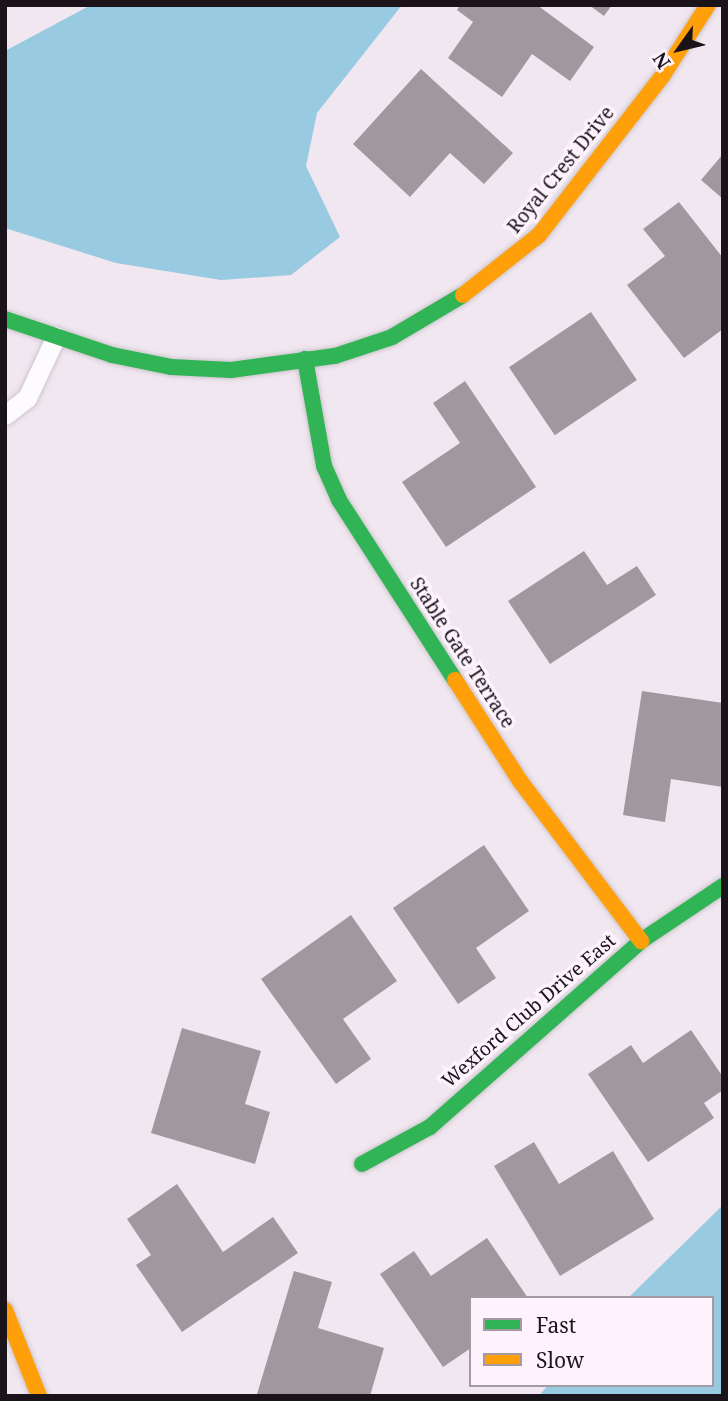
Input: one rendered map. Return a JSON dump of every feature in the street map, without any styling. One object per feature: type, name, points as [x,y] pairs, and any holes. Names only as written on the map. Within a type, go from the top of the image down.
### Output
[{"type":"street","name":"Royal Crest Drive","points":[[5,319],[56,336],[171,367],[231,370],[335,356],[392,337],[445,310],[495,275],[539,235],[582,184],[708,5]]},
{"type":"street","name":"Stable Gate Terrace","points":[[305,359],[324,466],[339,500],[520,781],[641,942]]},
{"type":"street","name":"Wexford Club Drive East","points":[[362,1164],[430,1127],[492,1066],[641,942],[723,886]]},
{"type":"street","points":[[5,1310],[39,1396]]},
{"type":"lane","points":[[5,415],[27,398],[56,336]]},
{"type":"water","points":[[91,5],[402,5],[317,113],[306,166],[340,237],[291,275],[221,280],[116,263],[5,228],[5,51]]},
{"type":"water","points":[[723,1205],[723,1396],[539,1396],[546,1387],[714,1387],[714,1296],[630,1296]]},
{"type":"building","points":[[460,5],[537,5],[594,47],[570,81],[532,54],[502,97],[448,58],[473,22],[457,10]]},
{"type":"building","points":[[589,5],[612,5],[604,16]]},
{"type":"building","points":[[421,69],[513,153],[484,184],[450,153],[410,197],[353,144]]},
{"type":"building","points":[[723,154],[723,199],[701,180]]},
{"type":"building","points":[[679,202],[723,258],[723,329],[684,358],[627,285],[665,256],[643,229]]},
{"type":"building","points":[[591,312],[637,380],[555,435],[509,367]]},
{"type":"building","points":[[465,381],[536,487],[446,547],[402,482],[460,443],[433,403]]},
{"type":"building","points":[[584,551],[607,585],[637,566],[656,595],[550,664],[508,601]]},
{"type":"building","points":[[642,691],[723,703],[723,787],[671,779],[665,822],[623,815]]},
{"type":"building","points":[[484,845],[529,911],[476,948],[496,978],[458,1004],[393,908]]},
{"type":"building","points":[[351,915],[397,981],[343,1019],[371,1059],[336,1084],[261,979]]},
{"type":"building","points":[[182,1028],[261,1051],[245,1104],[270,1112],[255,1164],[151,1133]]},
{"type":"building","points":[[691,1030],[723,1077],[723,1090],[704,1103],[714,1118],[648,1162],[588,1074],[631,1045],[643,1063]]},
{"type":"building","points":[[534,1142],[559,1184],[613,1151],[654,1219],[560,1276],[494,1166]]},
{"type":"building","points":[[177,1184],[223,1252],[273,1217],[298,1253],[182,1332],[136,1265],[151,1255],[127,1219]]},
{"type":"building","points":[[487,1238],[527,1296],[469,1296],[469,1349],[443,1367],[380,1274],[414,1251],[431,1276]]},
{"type":"building","points":[[294,1271],[332,1282],[318,1328],[384,1348],[370,1396],[257,1394]]},
{"type":"traffic: fast","points":[[5,319],[112,355],[171,367],[231,370],[335,356],[392,337],[463,295]]},
{"type":"traffic: fast","points":[[305,359],[324,466],[339,500],[455,680]]},
{"type":"traffic: fast","points":[[362,1164],[430,1127],[641,941],[723,886]]},
{"type":"traffic: slow","points":[[463,295],[539,235],[663,75],[708,5]]},
{"type":"traffic: slow","points":[[455,680],[520,781],[641,941]]},
{"type":"traffic: slow","points":[[5,1310],[39,1396]]}]
